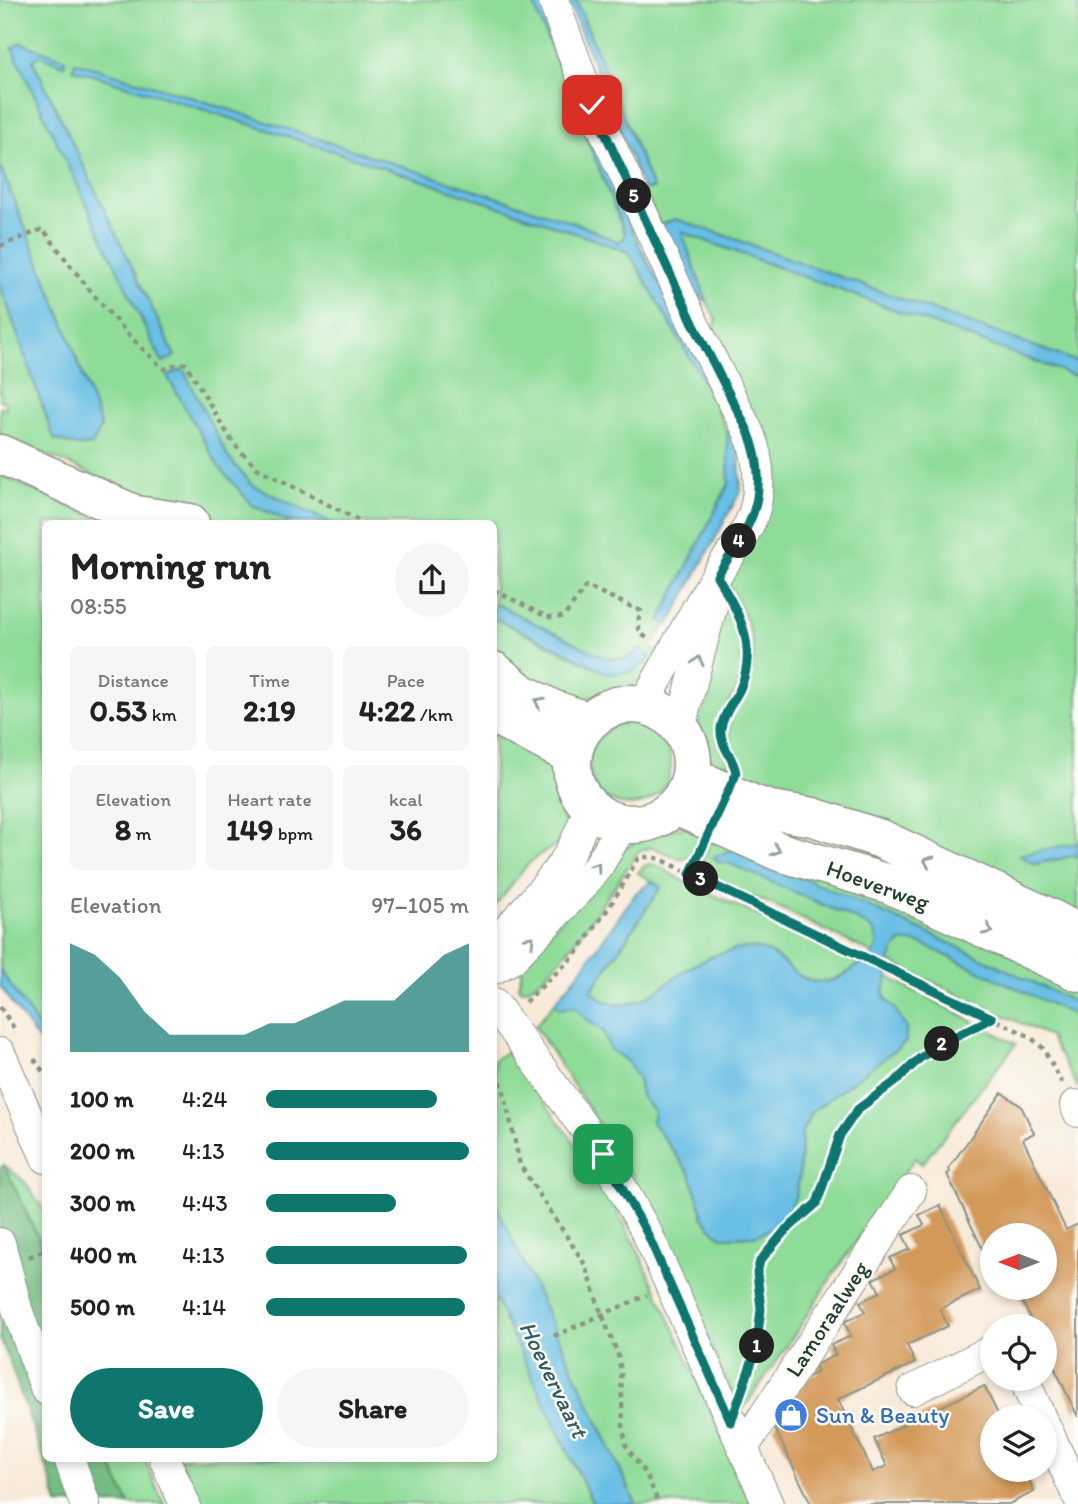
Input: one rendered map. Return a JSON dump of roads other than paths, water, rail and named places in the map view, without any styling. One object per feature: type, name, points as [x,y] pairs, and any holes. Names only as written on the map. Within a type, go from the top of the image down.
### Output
[{"type":"main road","points":[[0,454],[142,519]]},
{"type":"main road","points":[[497,673],[520,692],[541,704],[589,722]]},
{"type":"main road","points":[[623,705],[643,705],[657,709],[680,727],[689,742],[692,759],[683,791],[660,817],[642,824],[606,815],[579,792],[573,775],[573,757],[578,738],[589,722],[605,710],[623,705]]},
{"type":"main road","points":[[497,717],[573,757]]},
{"type":"main road","name":"Hoeverweg","points":[[683,791],[721,808],[780,852],[889,884],[1078,972]]},
{"type":"main road","name":"Hoeverweg","points":[[721,808],[771,810],[813,817],[881,839],[1078,933]]},
{"type":"street","points":[[553,0],[592,105],[693,323],[754,444],[758,474],[756,505],[749,526],[643,705]]},
{"type":"street","points":[[680,727],[715,596],[717,576]]},
{"type":"street","points":[[497,944],[543,890],[567,858],[579,835],[606,815]]},
{"type":"street","points":[[497,968],[512,959],[582,887],[600,863],[606,815]]},
{"type":"street","points":[[500,1012],[603,1154],[647,1233],[768,1504]]},
{"type":"street","points":[[0,1053],[42,1149]]},
{"type":"street","name":"Lamoraalweg","points":[[737,1435],[911,1191]]},
{"type":"street","points":[[0,1243],[18,1309],[42,1378]]},
{"type":"street","points":[[913,1390],[980,1356]]},
{"type":"street","points":[[1057,1451],[1078,1497]]},
{"type":"street","points":[[70,1462],[85,1504]]},
{"type":"street","points":[[166,1462],[185,1504]]},
{"type":"water","points":[[532,0],[545,0],[626,217],[717,388],[707,388],[629,252],[352,157],[73,69],[75,62],[194,98],[578,224],[619,242],[626,236]]},
{"type":"water","points":[[568,0],[576,0],[653,189],[643,189]]},
{"type":"water","points":[[21,43],[65,59],[64,65],[39,55],[33,61],[175,356],[163,362],[12,48]]},
{"type":"water","points":[[0,166],[67,331],[101,427],[92,445],[77,446],[54,439],[0,284]]},
{"type":"water","points":[[675,219],[1078,362],[1078,377],[682,232],[706,300],[695,300],[660,225]]},
{"type":"water","points":[[183,369],[228,457],[252,485],[325,520],[286,520],[252,505],[219,467],[167,376]]},
{"type":"water","points":[[727,431],[738,438],[741,490],[669,625],[660,621],[729,483]]},
{"type":"water","points":[[497,604],[605,658],[627,659],[641,649],[650,655],[647,662],[631,672],[608,674],[497,619]]},
{"type":"water","points":[[1078,843],[1078,855],[1035,864],[1019,855]]},
{"type":"water","points":[[734,849],[908,924],[1078,1004],[1078,1017],[922,944],[904,941],[900,943],[888,965],[888,977],[883,993],[906,1028],[906,1042],[813,1111],[802,1131],[796,1195],[781,1224],[755,1236],[722,1237],[702,1217],[690,1174],[652,1122],[654,1111],[641,1095],[638,1079],[628,1062],[610,1049],[603,1031],[574,1006],[560,1009],[554,1003],[579,973],[636,893],[652,881],[661,887],[591,991],[605,1001],[625,1004],[636,1002],[701,961],[735,950],[750,948],[767,952],[802,978],[817,982],[837,979],[873,955],[877,943],[874,930],[728,863],[718,862],[713,857]]},
{"type":"water","points":[[0,968],[42,1032],[42,1045],[20,1015],[0,986]]},
{"type":"water","name":"Hoevervaart","points":[[497,1206],[636,1504],[593,1504],[497,1303]]},
{"type":"place","name":"Sun & Beauty","points":[[791,1415]]}]
